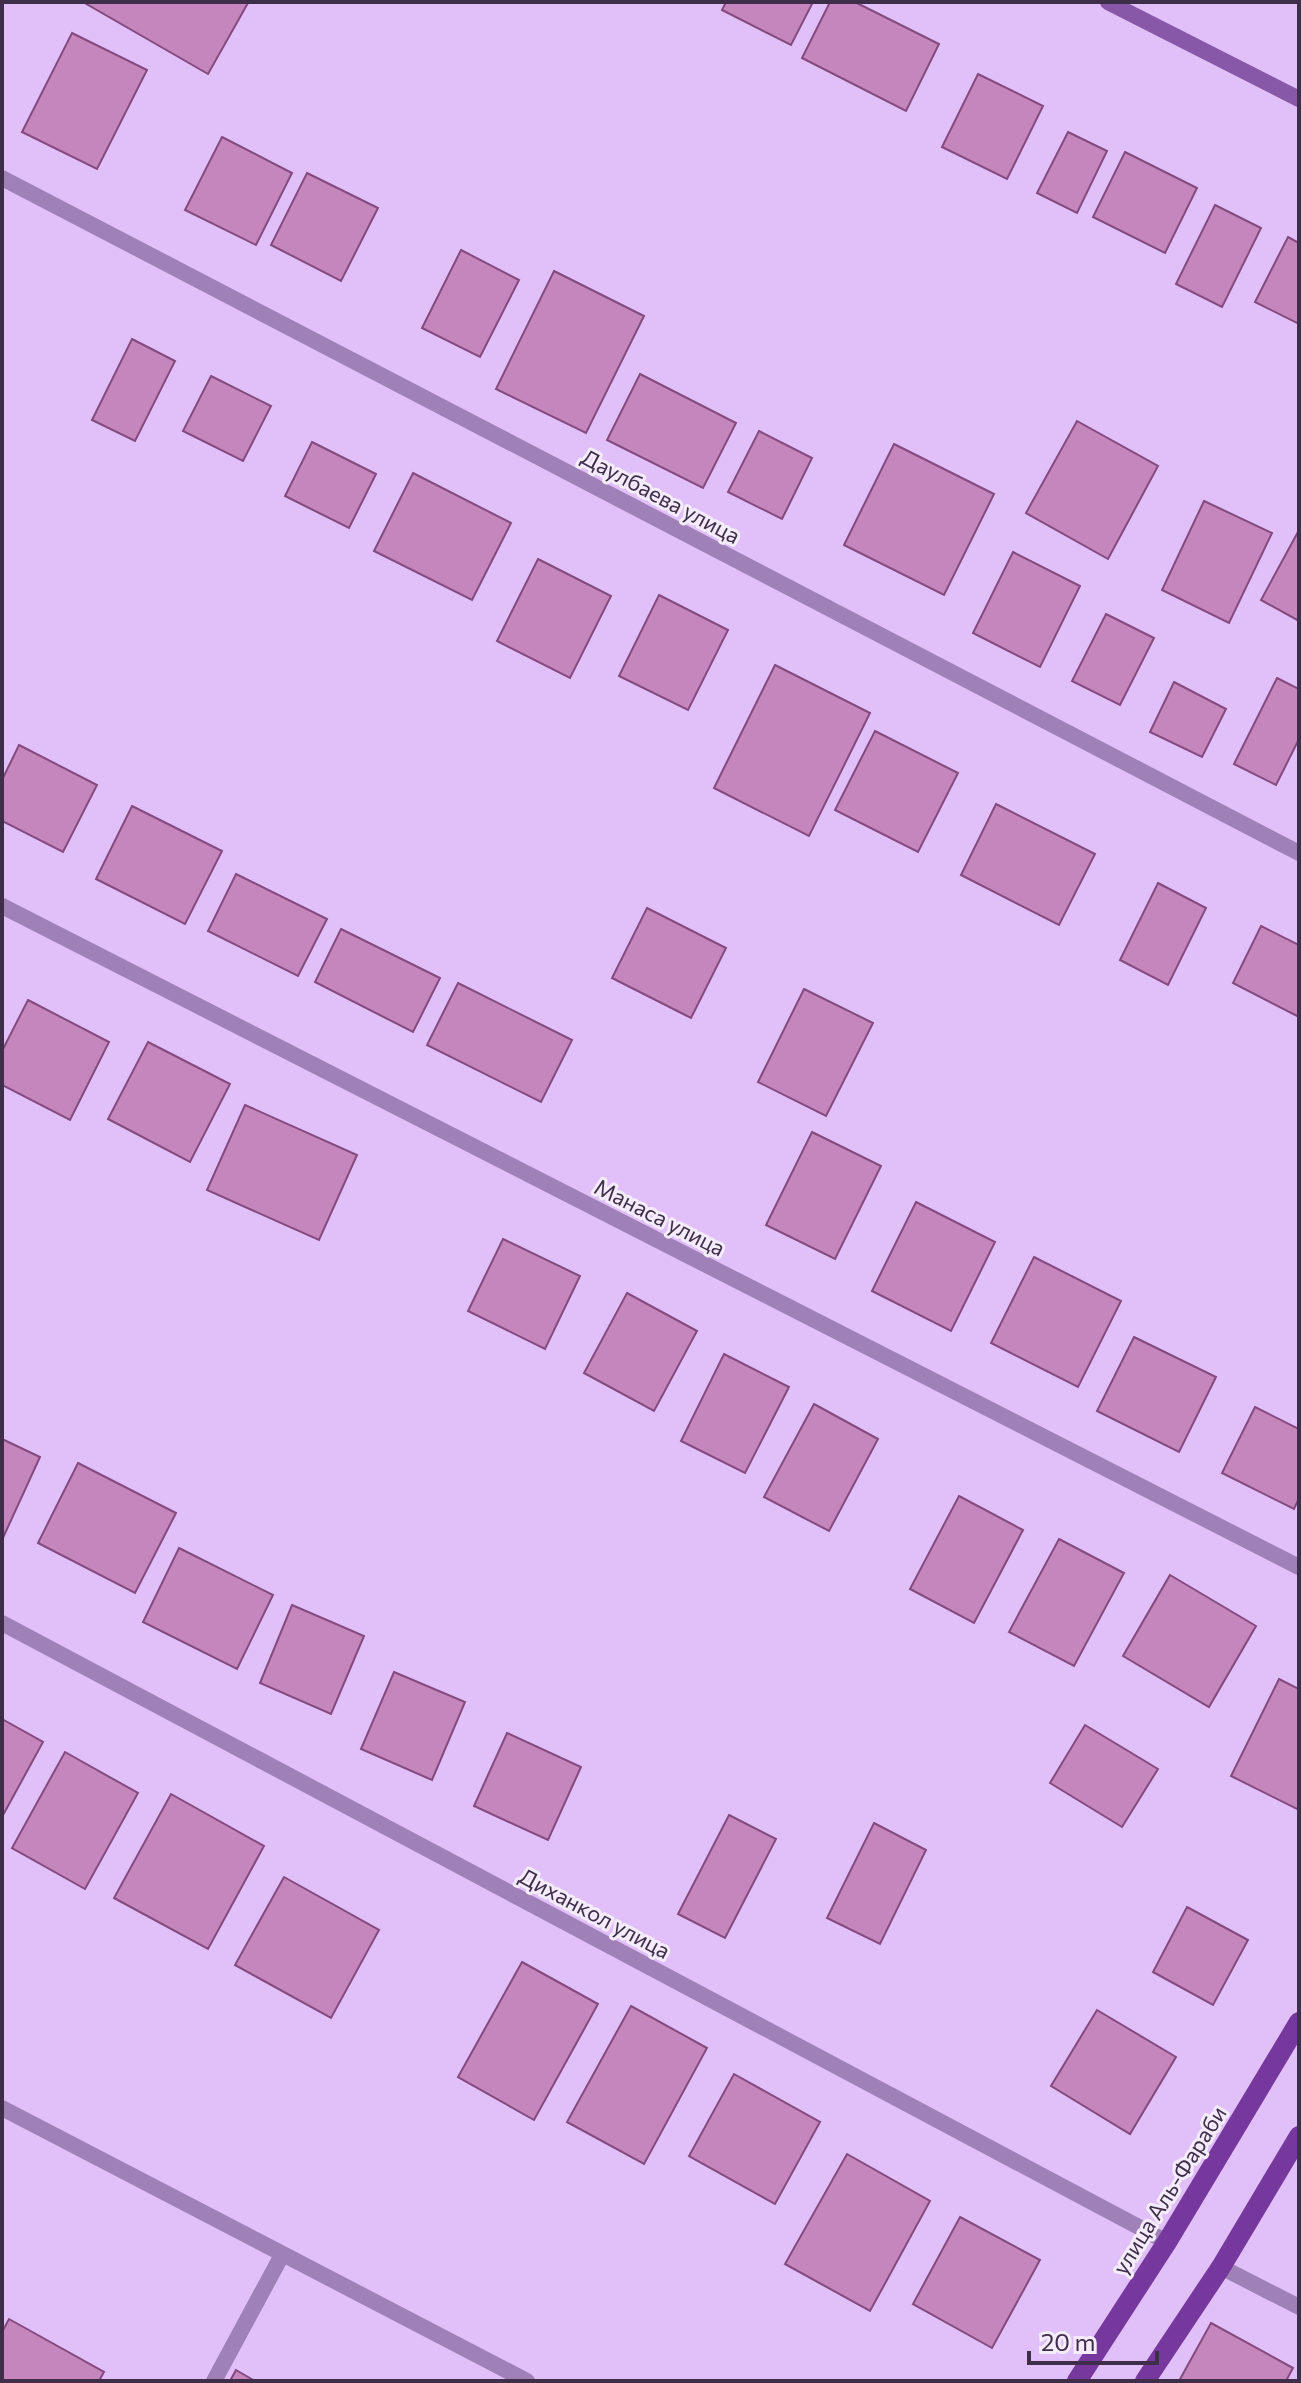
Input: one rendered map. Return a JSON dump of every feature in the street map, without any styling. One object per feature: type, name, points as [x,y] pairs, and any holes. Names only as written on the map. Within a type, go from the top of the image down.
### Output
[{"type":"main road","name":"улица Аль-Фараби","points":[[1077,2381],[1167,2242],[1299,2022]]},
{"type":"main road","points":[[1145,2381],[1221,2267],[1299,2136]]},
{"type":"street","points":[[1108,2],[1299,99]]},
{"type":"street","name":"Даулбаева улица","points":[[2,178],[1299,853]]},
{"type":"street","name":"Манаса улица","points":[[2,906],[1299,1567]]},
{"type":"street","name":"Диханкол улица","points":[[2,1623],[1167,2242]]},
{"type":"street","points":[[2,2108],[527,2381]]},
{"type":"street","points":[[214,2381],[282,2255]]},
{"type":"street","points":[[1221,2267],[1299,2307]]},
{"type":"building","points":[[83,2],[246,2],[248,3],[208,74]]},
{"type":"building","points":[[726,2],[813,2],[791,45],[722,10]]},
{"type":"building","points":[[830,2],[855,2],[939,44],[906,111],[802,58]]},
{"type":"building","points":[[72,33],[147,70],[97,169],[22,132]]},
{"type":"building","points":[[978,74],[1043,106],[1007,179],[942,147]]},
{"type":"building","points":[[1068,132],[1107,151],[1077,213],[1037,193]]},
{"type":"building","points":[[222,137],[292,173],[256,245],[185,210]]},
{"type":"building","points":[[1125,152],[1197,188],[1165,253],[1093,217]]},
{"type":"building","points":[[307,173],[378,208],[341,281],[271,245]]},
{"type":"building","points":[[1215,205],[1261,228],[1222,307],[1176,284]]},
{"type":"building","points":[[1288,237],[1299,243],[1299,324],[1255,302]]},
{"type":"building","points":[[461,250],[519,280],[480,357],[422,328]]},
{"type":"building","points":[[554,271],[644,316],[586,433],[496,389]]},
{"type":"building","points":[[132,339],[175,361],[135,441],[92,420]]},
{"type":"building","points":[[640,374],[736,423],[703,488],[607,440]]},
{"type":"building","points":[[211,376],[271,406],[243,461],[183,431]]},
{"type":"building","points":[[1077,421],[1158,466],[1108,559],[1026,513]]},
{"type":"building","points":[[759,431],[812,458],[782,519],[728,492]]},
{"type":"building","points":[[312,442],[376,474],[349,528],[285,496]]},
{"type":"building","points":[[894,444],[994,494],[944,595],[844,545]]},
{"type":"building","points":[[413,473],[511,523],[472,600],[374,551]]},
{"type":"building","points":[[1204,501],[1272,533],[1229,623],[1162,590]]},
{"type":"building","points":[[1299,530],[1299,621],[1261,600]]},
{"type":"building","points":[[1013,552],[1080,586],[1040,667],[973,633]]},
{"type":"building","points":[[538,559],[611,596],[570,678],[497,641]]},
{"type":"building","points":[[659,595],[728,630],[688,710],[619,676]]},
{"type":"building","points":[[1106,614],[1154,638],[1120,705],[1072,681]]},
{"type":"building","points":[[775,665],[870,713],[809,836],[714,788]]},
{"type":"building","points":[[1277,678],[1299,689],[1299,739],[1276,785],[1234,764]]},
{"type":"building","points":[[1174,682],[1226,709],[1202,757],[1150,732]]},
{"type":"building","points":[[875,731],[958,773],[918,852],[835,810]]},
{"type":"building","points":[[19,745],[97,785],[63,852],[2,821],[2,780]]},
{"type":"building","points":[[996,804],[1095,854],[1059,925],[961,875]]},
{"type":"building","points":[[132,806],[222,851],[185,924],[96,879]]},
{"type":"building","points":[[236,874],[327,919],[298,976],[208,931]]},
{"type":"building","points":[[1158,883],[1206,908],[1168,985],[1120,960]]},
{"type":"building","points":[[647,908],[726,948],[691,1018],[612,978]]},
{"type":"building","points":[[1261,926],[1299,945],[1299,1017],[1233,983]]},
{"type":"building","points":[[341,929],[440,978],[413,1032],[315,982]]},
{"type":"building","points":[[458,983],[572,1040],[541,1102],[427,1045]]},
{"type":"building","points":[[804,989],[873,1023],[826,1116],[758,1082]]},
{"type":"building","points":[[28,1000],[109,1042],[70,1120],[2,1085],[2,1051]]},
{"type":"building","points":[[148,1042],[230,1084],[190,1162],[108,1119]]},
{"type":"building","points":[[245,1105],[357,1155],[319,1240],[207,1190]]},
{"type":"building","points":[[812,1132],[881,1166],[835,1259],[766,1225]]},
{"type":"building","points":[[916,1202],[995,1242],[951,1331],[872,1291]]},
{"type":"building","points":[[503,1239],[580,1276],[545,1349],[468,1311]]},
{"type":"building","points":[[1034,1257],[1121,1301],[1078,1387],[991,1343]]},
{"type":"building","points":[[627,1293],[697,1331],[654,1411],[584,1373]]},
{"type":"building","points":[[1134,1337],[1216,1377],[1179,1452],[1097,1411]]},
{"type":"building","points":[[724,1354],[789,1387],[745,1473],[681,1441]]},
{"type":"building","points":[[814,1404],[878,1439],[829,1531],[764,1497]]},
{"type":"building","points":[[1255,1407],[1299,1429],[1299,1498],[1294,1509],[1222,1473]]},
{"type":"building","points":[[2,1439],[40,1457],[2,1540]]},
{"type":"building","points":[[78,1463],[176,1513],[135,1593],[38,1543]]},
{"type":"building","points":[[959,1496],[1023,1530],[974,1623],[910,1589]]},
{"type":"building","points":[[1059,1539],[1124,1573],[1074,1666],[1009,1632]]},
{"type":"building","points":[[179,1548],[273,1595],[237,1669],[143,1622]]},
{"type":"building","points":[[1170,1575],[1256,1626],[1209,1707],[1123,1656]]},
{"type":"building","points":[[292,1605],[364,1636],[331,1714],[260,1683]]},
{"type":"building","points":[[394,1672],[465,1702],[432,1780],[361,1749]]},
{"type":"building","points":[[1279,1679],[1299,1689],[1299,1810],[1231,1776]]},
{"type":"building","points":[[2,1719],[43,1742],[2,1817]]},
{"type":"building","points":[[1085,1725],[1158,1769],[1122,1827],[1050,1783]]},
{"type":"building","points":[[507,1733],[581,1767],[548,1840],[474,1806]]},
{"type":"building","points":[[65,1752],[138,1793],[85,1889],[12,1848]]},
{"type":"building","points":[[171,1794],[264,1846],[208,1949],[114,1898]]},
{"type":"building","points":[[729,1815],[776,1839],[725,1938],[678,1914]]},
{"type":"building","points":[[874,1823],[926,1850],[880,1944],[827,1918]]},
{"type":"building","points":[[284,1877],[379,1930],[331,2018],[235,1965]]},
{"type":"building","points":[[1187,1907],[1248,1940],[1213,2005],[1153,1972]]},
{"type":"building","points":[[522,1962],[598,2004],[534,2120],[458,2077]]},
{"type":"building","points":[[631,2006],[707,2048],[644,2164],[567,2122]]},
{"type":"building","points":[[1097,2010],[1176,2057],[1130,2134],[1051,2086]]},
{"type":"building","points":[[734,2074],[820,2122],[775,2204],[689,2156]]},
{"type":"building","points":[[847,2154],[930,2201],[870,2311],[785,2264]]},
{"type":"building","points":[[960,2217],[1040,2260],[992,2348],[913,2304]]},
{"type":"building","points":[[9,2319],[104,2372],[99,2381],[2,2381],[2,2332]]},
{"type":"building","points":[[1211,2323],[1293,2368],[1286,2381],[1179,2381]]},
{"type":"building","points":[[236,2370],[255,2381],[230,2381]]}]
